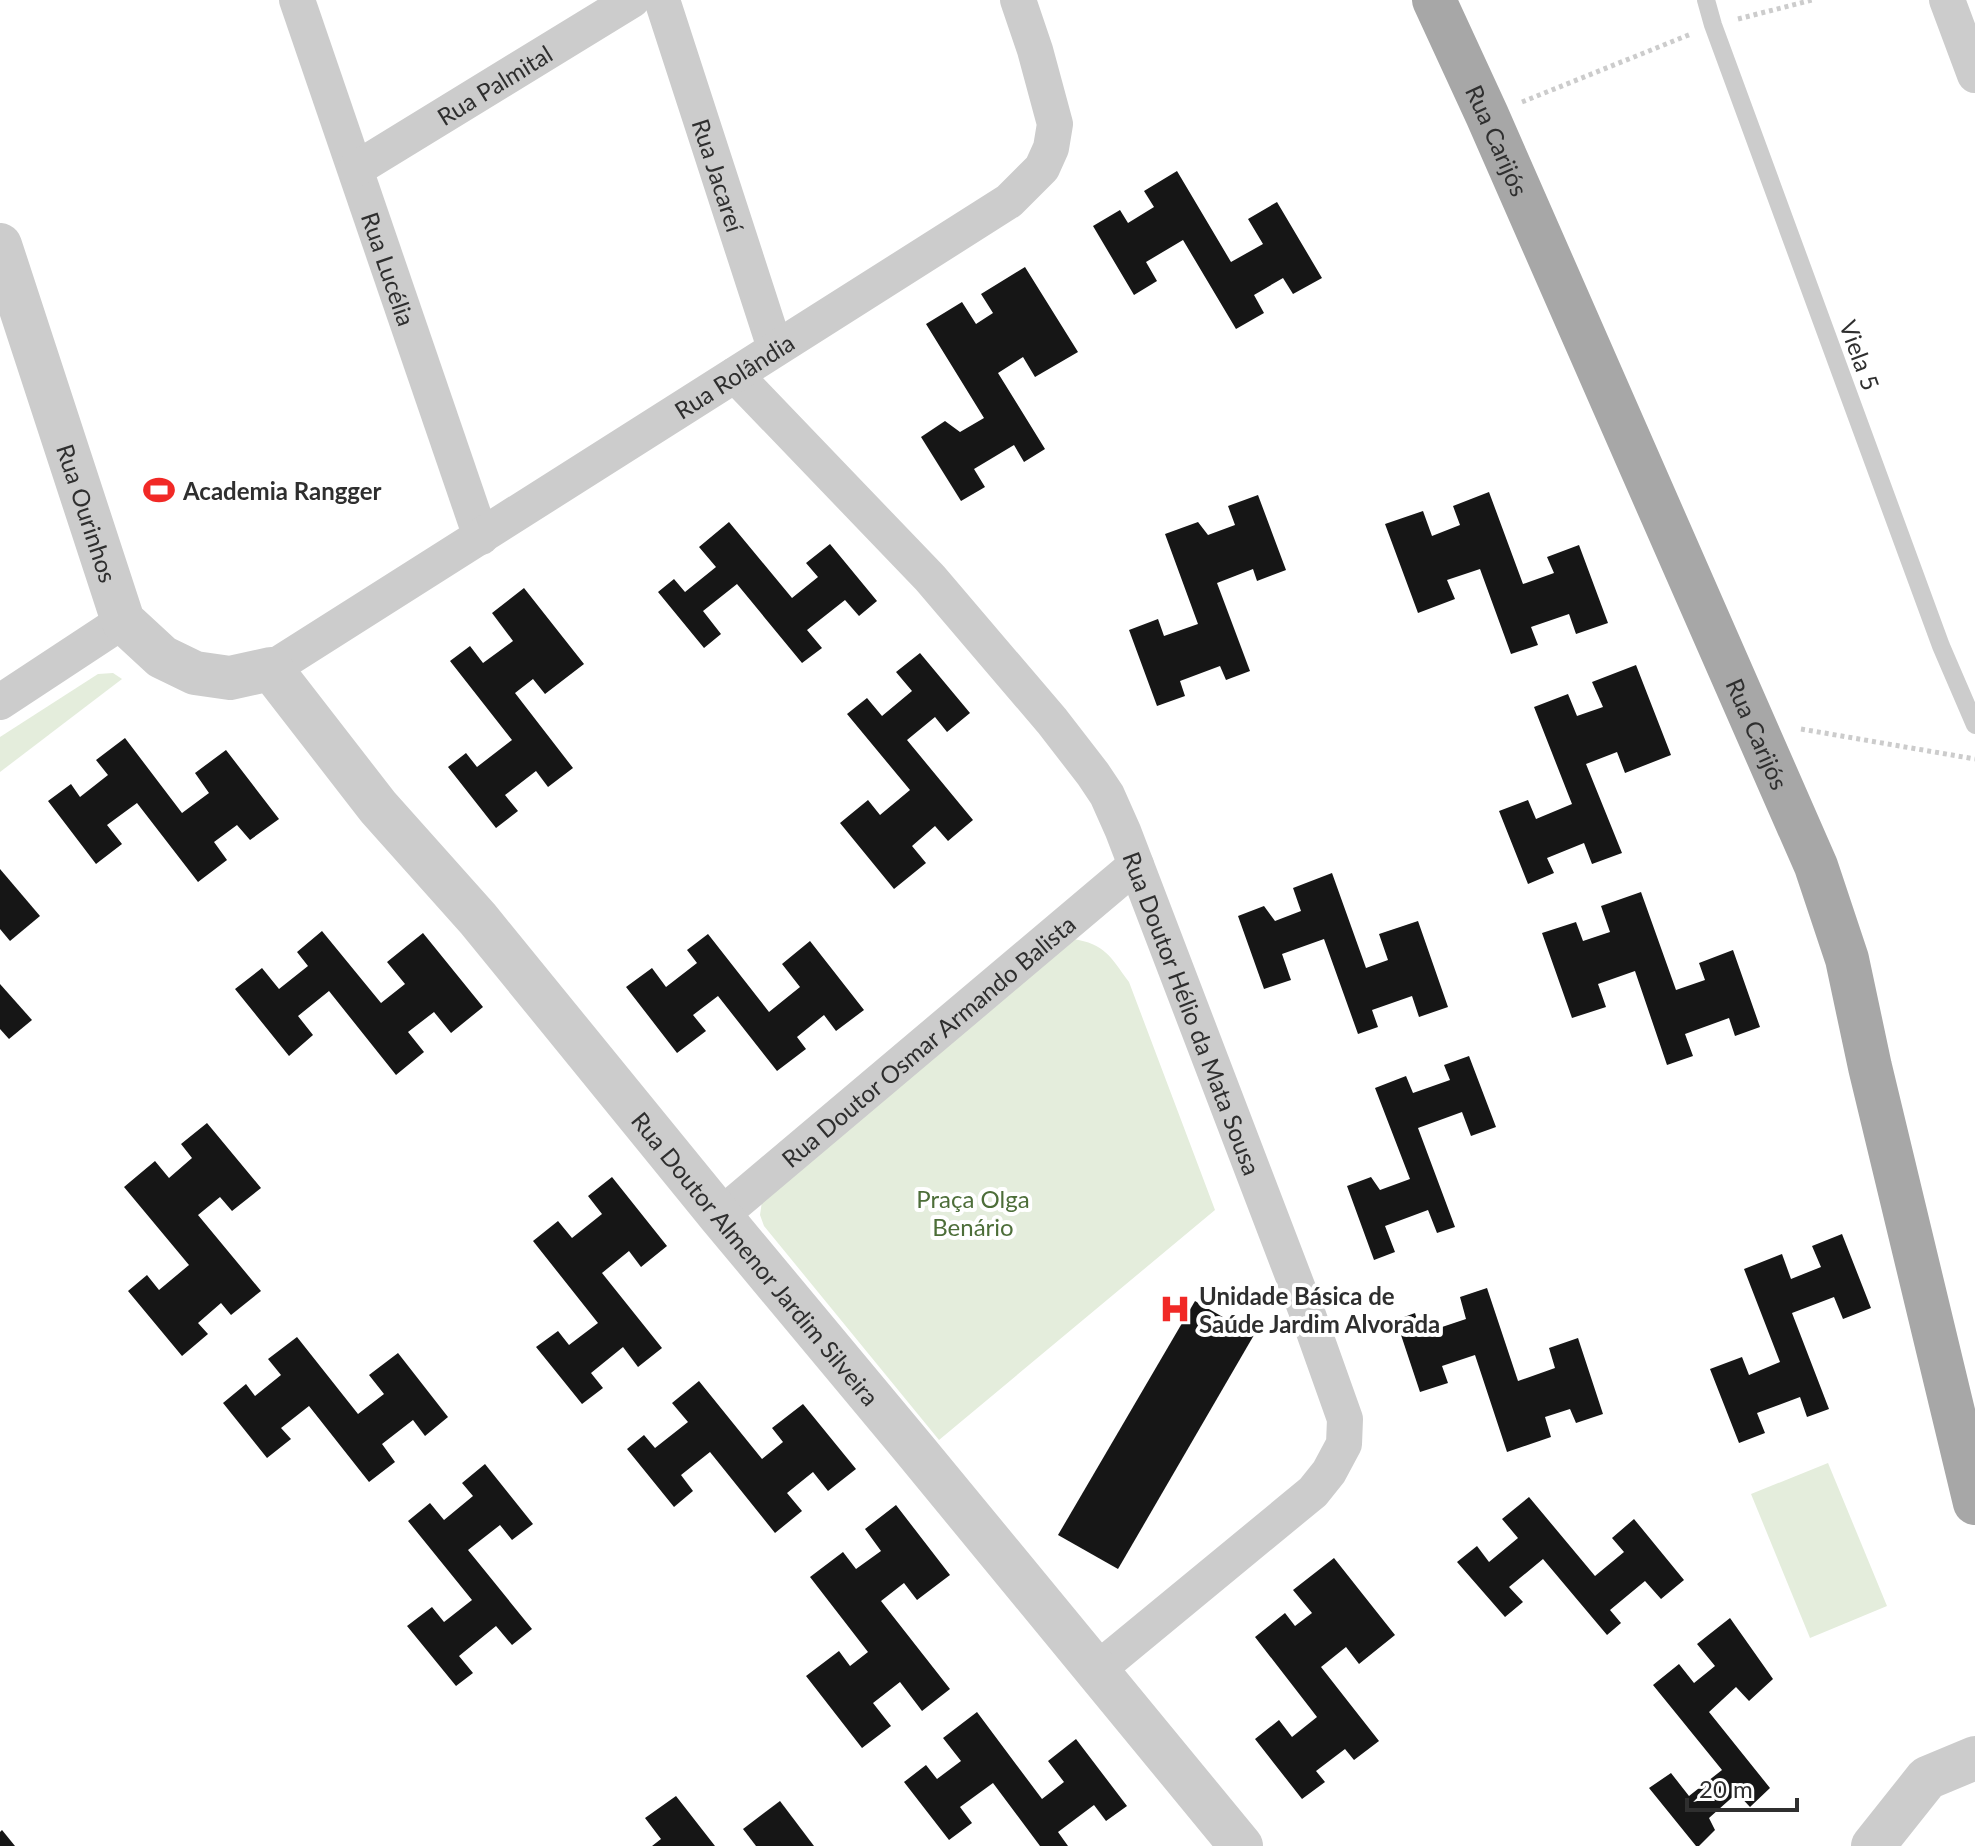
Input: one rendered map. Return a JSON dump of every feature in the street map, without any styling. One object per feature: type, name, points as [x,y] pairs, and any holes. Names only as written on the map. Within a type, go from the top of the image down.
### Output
[{"type":"main road","name":"Rua Carijós","points":[[1434,0],[1816,866],[1847,959],[1975,1503]]},
{"type":"street","name":"Rua Lucélia","points":[[297,0],[481,537]]},
{"type":"street","name":"Rua Palmital","points":[[356,169],[632,0]]},
{"type":"street","name":"Rua Jacareí","points":[[662,0],[775,348]]},
{"type":"street","name":"Rua Rolândia","points":[[271,669],[1009,201],[1042,168],[1051,148],[1055,124],[1018,0]]},
{"type":"street","points":[[1947,0],[1975,75]]},
{"type":"street","name":"Rua Ourinhos","points":[[0,245],[11,318],[123,621],[162,657],[195,673],[230,678],[271,669]]},
{"type":"street","name":"Rua Doutor Hélio da Mata Sousa","points":[[735,375],[930,578],[1052,721],[1107,795],[1308,1315],[1345,1419],[1344,1444],[1329,1472],[1313,1492],[1097,1670]]},
{"type":"street","points":[[0,702],[123,621]]},
{"type":"street","name":"Rua Doutor Almenor Jardim Silveira","points":[[271,669],[378,807],[478,919],[1241,1846]]},
{"type":"street","name":"Rua Doutor Osmar Armando Balista","points":[[720,1216],[1136,865]]},
{"type":"street","points":[[1873,1846],[1927,1778],[1975,1758]]},
{"type":"lane","name":"Viela 5","points":[[1706,0],[1941,646],[1975,725]]},
{"type":"path","points":[[1487,115],[1713,25],[1812,0]]},
{"type":"path","points":[[1753,720],[1975,759]]},
{"type":"green space","points":[[113,673],[122,679],[0,772],[0,737],[98,674]]},
{"type":"green space","name":"Praça Olga Benário","points":[[1073,939],[1100,948],[1129,982],[1215,1210],[939,1440],[764,1226],[760,1215],[763,1194]]},
{"type":"green space","points":[[1828,1463],[1887,1606],[1810,1638],[1751,1494]]},
{"type":"building","points":[[1177,171],[1231,262],[1263,244],[1248,219],[1277,202],[1322,278],[1293,294],[1283,278],[1254,295],[1264,313],[1236,329],[1183,240],[1146,262],[1157,281],[1134,295],[1093,226],[1120,210],[1128,223],[1154,207],[1144,191]]},
{"type":"building","points":[[1025,267],[1078,352],[1035,377],[1023,357],[998,373],[1045,449],[1024,462],[1014,445],[974,469],[985,487],[961,501],[921,437],[945,421],[960,432],[984,418],[926,324],[962,302],[976,324],[993,313],[981,294]]},
{"type":"building","points":[[1489,492],[1523,584],[1554,573],[1547,557],[1579,545],[1608,623],[1576,634],[1569,614],[1531,627],[1538,645],[1511,654],[1480,569],[1447,580],[1455,599],[1418,613],[1385,524],[1423,511],[1432,536],[1460,525],[1453,506]]},
{"type":"building","points":[[1258,495],[1286,570],[1257,581],[1253,569],[1217,583],[1250,671],[1226,680],[1220,666],[1180,681],[1185,696],[1157,706],[1129,630],[1158,619],[1164,636],[1198,624],[1165,534],[1198,522],[1208,535],[1235,525],[1228,506]]},
{"type":"building","points":[[729,522],[792,598],[818,577],[806,563],[830,544],[877,601],[859,616],[845,600],[807,630],[822,648],[802,663],[737,584],[703,611],[721,634],[704,648],[658,592],[674,579],[685,592],[716,567],[699,547]]},
{"type":"building","points":[[524,588],[584,664],[545,694],[533,679],[515,693],[573,768],[548,787],[536,771],[505,795],[518,811],[496,828],[448,767],[466,753],[477,767],[512,740],[450,661],[470,646],[483,663],[513,641],[492,613]]},
{"type":"building","points":[[920,653],[970,713],[947,732],[935,717],[907,740],[973,820],[948,841],[935,826],[912,846],[926,863],[894,889],[840,823],[868,800],[880,815],[910,790],[847,714],[867,698],[882,716],[912,691],[896,672]]},
{"type":"building","points":[[1636,665],[1671,755],[1625,773],[1617,752],[1586,764],[1622,853],[1592,864],[1584,843],[1547,858],[1554,873],[1528,884],[1499,811],[1528,800],[1536,819],[1572,804],[1534,707],[1568,694],[1577,716],[1603,707],[1592,682]]},
{"type":"building","points":[[125,738],[182,813],[209,793],[195,773],[226,750],[279,819],[250,840],[237,825],[214,842],[227,860],[198,882],[137,803],[107,825],[122,844],[96,864],[48,801],[71,784],[80,797],[108,775],[96,760]]},
{"type":"building","points":[[0,869],[40,916],[10,941],[0,929]]},
{"type":"building","points":[[1332,873],[1366,968],[1388,960],[1379,934],[1418,921],[1448,1007],[1419,1017],[1412,996],[1372,1010],[1378,1027],[1358,1034],[1324,939],[1282,954],[1291,980],[1264,989],[1238,916],[1264,906],[1275,921],[1301,911],[1293,888]]},
{"type":"building","points":[[1641,892],[1676,990],[1705,980],[1699,963],[1733,950],[1760,1027],[1735,1036],[1729,1018],[1685,1034],[1693,1056],[1667,1065],[1635,971],[1598,984],[1606,1007],[1572,1018],[1542,933],[1576,922],[1583,941],[1610,932],[1601,906]]},
{"type":"building","points":[[322,931],[381,1003],[405,984],[387,962],[423,933],[483,1007],[451,1033],[434,1012],[408,1032],[424,1052],[396,1075],[329,991],[298,1016],[313,1035],[289,1056],[235,989],[262,968],[279,989],[308,966],[297,952]]},
{"type":"building","points":[[708,934],[769,1012],[800,987],[782,964],[810,941],[864,1010],[836,1031],[824,1015],[797,1037],[806,1049],[777,1071],[718,996],[693,1015],[706,1031],[677,1053],[626,987],[652,968],[666,987],[697,963],[687,950]]},
{"type":"building","points":[[0,984],[32,1020],[9,1039],[0,1029]]},
{"type":"building","points":[[1469,1056],[1496,1127],[1471,1136],[1462,1112],[1418,1128],[1455,1227],[1437,1233],[1428,1210],[1385,1226],[1395,1252],[1374,1260],[1347,1186],[1371,1177],[1380,1190],[1410,1179],[1375,1088],[1406,1076],[1413,1093],[1450,1080],[1444,1065]]},
{"type":"building","points":[[207,1123],[261,1188],[232,1211],[220,1197],[198,1215],[261,1291],[231,1315],[221,1303],[198,1323],[208,1334],[182,1356],[128,1291],[147,1275],[159,1290],[189,1265],[124,1187],[155,1161],[169,1178],[192,1158],[181,1144]]},
{"type":"building","points":[[612,1177],[667,1246],[641,1267],[629,1251],[602,1273],[662,1348],[638,1367],[623,1347],[591,1373],[603,1388],[582,1404],[536,1347],[558,1331],[569,1345],[598,1323],[533,1241],[558,1221],[572,1238],[602,1214],[588,1196]]},
{"type":"building","points":[[1842,1234],[1871,1308],[1843,1319],[1834,1297],[1792,1313],[1829,1409],[1807,1417],[1800,1397],[1757,1413],[1765,1433],[1739,1443],[1710,1369],[1742,1357],[1749,1375],[1780,1362],[1744,1269],[1782,1254],[1791,1279],[1821,1267],[1812,1246]]},
{"type":"building","points":[[1487,1288],[1518,1381],[1555,1368],[1549,1348],[1578,1338],[1603,1414],[1576,1423],[1570,1409],[1545,1417],[1551,1437],[1507,1452],[1475,1355],[1442,1366],[1448,1383],[1420,1392],[1396,1320],[1415,1313],[1421,1334],[1466,1319],[1460,1297]]},
{"type":"building","points":[[1195,1301],[1254,1335],[1118,1569],[1058,1535]]},
{"type":"building","points":[[297,1337],[358,1414],[384,1394],[369,1375],[398,1353],[448,1417],[425,1436],[413,1420],[382,1444],[395,1462],[369,1482],[309,1406],[281,1428],[291,1439],[267,1458],[223,1403],[246,1384],[255,1396],[281,1375],[268,1359]]},
{"type":"building","points":[[699,1381],[762,1459],[783,1442],[772,1428],[803,1404],[856,1469],[828,1491],[813,1472],[787,1493],[802,1511],[775,1533],[710,1452],[681,1475],[693,1491],[674,1507],[627,1449],[644,1435],[655,1448],[688,1422],[672,1403]]},
{"type":"building","points":[[485,1464],[533,1524],[512,1540],[500,1525],[468,1550],[532,1629],[512,1645],[496,1626],[459,1656],[473,1673],[456,1686],[407,1626],[432,1607],[444,1622],[472,1600],[408,1521],[430,1503],[444,1520],[473,1496],[462,1483]]},
{"type":"building","points":[[1529,1497],[1595,1576],[1624,1552],[1612,1538],[1634,1519],[1684,1580],[1661,1599],[1645,1581],[1610,1610],[1621,1623],[1607,1635],[1543,1559],[1509,1587],[1523,1602],[1505,1617],[1457,1562],[1477,1546],[1489,1562],[1518,1538],[1502,1519]]},
{"type":"building","points":[[896,1505],[950,1575],[917,1600],[904,1583],[881,1601],[950,1689],[922,1711],[900,1682],[873,1703],[891,1726],[862,1748],[806,1676],[839,1651],[850,1666],[868,1652],[810,1577],[843,1552],[856,1569],[881,1551],[865,1529]]},
{"type":"building","points":[[1334,1558],[1395,1635],[1359,1664],[1346,1647],[1321,1667],[1379,1741],[1354,1760],[1345,1749],[1316,1771],[1325,1782],[1302,1799],[1255,1739],[1279,1720],[1292,1737],[1317,1717],[1255,1637],[1285,1613],[1295,1626],[1312,1613],[1293,1590]]},
{"type":"building","points":[[1730,1618],[1773,1679],[1749,1701],[1736,1687],[1709,1712],[1770,1788],[1750,1807],[1737,1793],[1709,1818],[1715,1830],[1696,1846],[1649,1788],[1671,1773],[1689,1796],[1722,1770],[1653,1685],[1679,1664],[1694,1683],[1715,1666],[1697,1644]]},
{"type":"building","points":[[977,1712],[1042,1799],[1064,1782],[1048,1761],[1076,1739],[1127,1806],[1106,1821],[1094,1805],[1058,1832],[1068,1846],[1040,1846],[993,1783],[960,1807],[972,1823],[949,1840],[904,1782],[926,1765],[937,1779],[961,1761],[943,1738]]},
{"type":"building","points":[[676,1796],[715,1846],[652,1846],[661,1839],[645,1818]]},
{"type":"building","points":[[780,1801],[814,1846],[756,1846],[743,1829]]},
{"type":"building","points":[[2,1830],[15,1846],[0,1846]]},
{"type":"place","name":"Academia Rangger","points":[[159,490]]},
{"type":"place","name":"Unidade Básica de Saúde Jardim Alvorada","points":[[1175,1309]]}]
